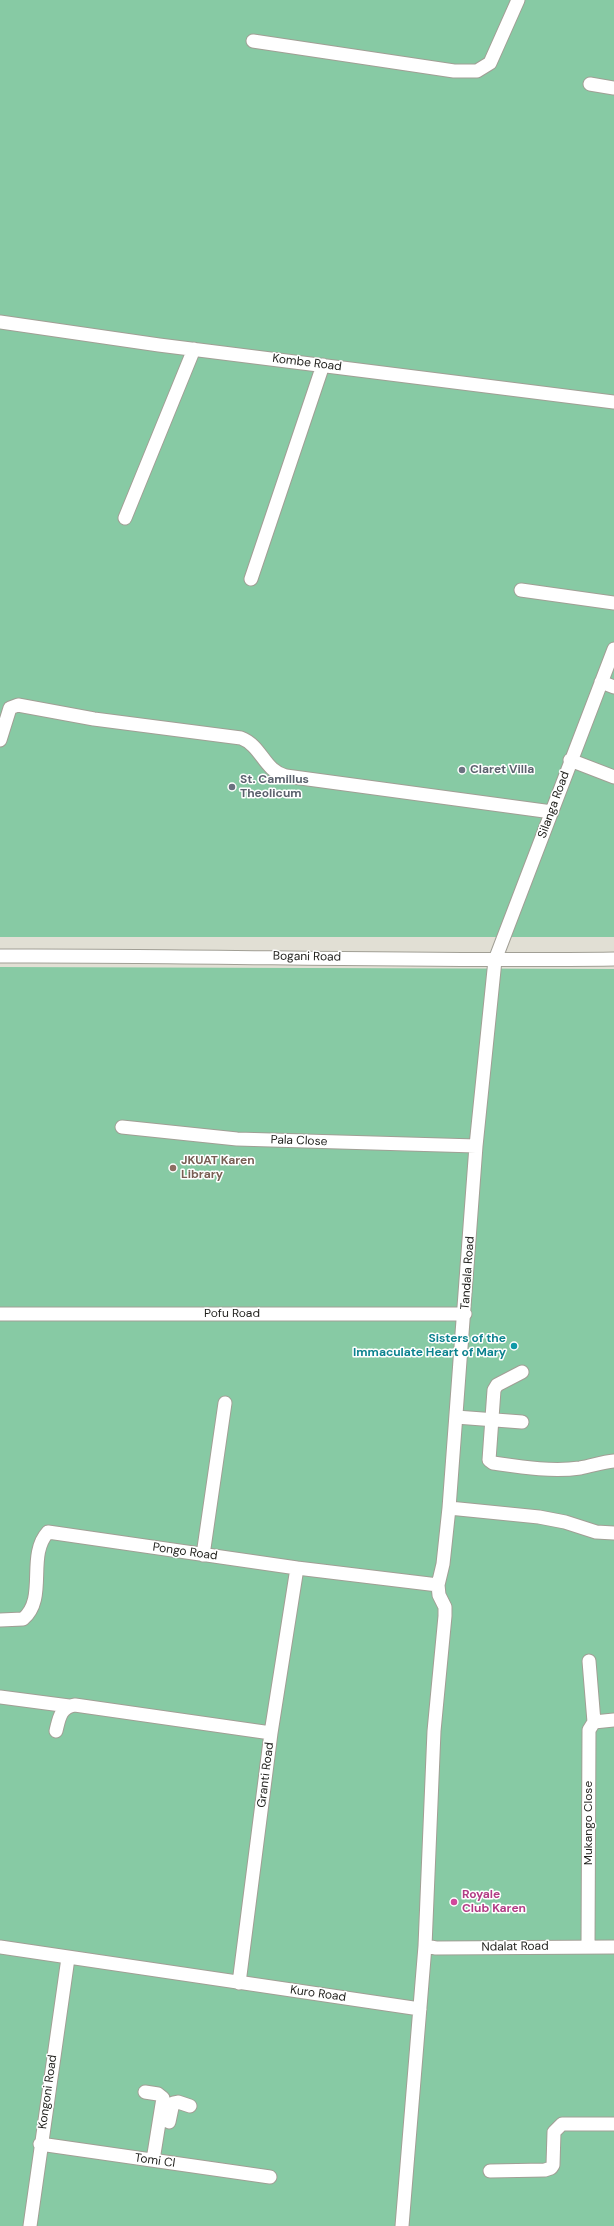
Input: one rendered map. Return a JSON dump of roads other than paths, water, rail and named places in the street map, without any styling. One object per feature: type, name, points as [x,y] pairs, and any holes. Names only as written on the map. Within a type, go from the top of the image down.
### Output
[{"type":"street","points":[[253,41],[454,71],[477,71],[490,63],[518,0]]},
{"type":"street","points":[[590,84],[614,88]]},
{"type":"street","name":"Kombe Road","points":[[0,322],[194,349],[614,402]]},
{"type":"street","points":[[125,518],[194,349]]},
{"type":"street","points":[[251,579],[323,365]]},
{"type":"street","points":[[521,590],[614,603]]},
{"type":"street","name":"Silanga Road","points":[[495,960],[552,812],[570,760],[613,655]]},
{"type":"street","points":[[601,682],[614,687]]},
{"type":"street","points":[[0,740],[10,708],[18,705],[94,719],[241,738],[255,746],[270,768],[286,776],[552,812]]},
{"type":"street","points":[[570,760],[614,777]]},
{"type":"street","name":"Bogani Road","points":[[0,956],[287,956],[495,960],[614,959]]},
{"type":"street","name":"Tandala Road","points":[[438,1585],[443,1564],[449,1508],[465,1314],[476,1146],[495,960]]},
{"type":"street","name":"Pala Close","points":[[122,1127],[237,1139],[476,1146]]},
{"type":"street","name":"Pofu Road","points":[[0,1314],[465,1314]]},
{"type":"street","points":[[522,1372],[497,1385],[494,1390],[488,1457],[493,1463],[549,1470],[580,1468],[600,1462],[614,1461]]},
{"type":"street","points":[[203,1555],[226,1403]]},
{"type":"street","points":[[456,1417],[522,1422]]},
{"type":"street","points":[[449,1508],[539,1517],[565,1522],[596,1532],[614,1533]]},
{"type":"street","name":"Pongo Road","points":[[0,1620],[23,1619],[32,1609],[39,1545],[48,1532],[296,1568],[438,1585]]},
{"type":"street","name":"Granti Road","points":[[239,1982],[271,1733],[296,1568]]},
{"type":"street","points":[[402,2226],[425,1951],[434,1730],[445,1611],[438,1585]]},
{"type":"street","points":[[589,1661],[594,1722],[614,1720]]},
{"type":"street","points":[[0,1697],[171,1718],[271,1733]]},
{"type":"street","points":[[56,1732],[61,1712],[69,1706]]},
{"type":"street","name":"Mukango Close","points":[[588,1946],[589,1735],[590,1726],[594,1722]]},
{"type":"street","name":"Kuro Road","points":[[0,1947],[420,2009]]},
{"type":"street","name":"Ndalat Road","points":[[425,1951],[436,1948],[614,1947]]},
{"type":"street","name":"Kongoni Road","points":[[30,2226],[40,2144],[68,1958]]},
{"type":"street","points":[[145,2092],[158,2094],[163,2098],[157,2161]]},
{"type":"street","points":[[157,2161],[172,2103],[178,2102],[190,2106]]},
{"type":"street","points":[[490,2171],[545,2170],[551,2168],[553,2165],[554,2132],[557,2127],[562,2124],[614,2124]]},
{"type":"street","name":"Tomi Cl","points":[[40,2144],[270,2177]]},
{"type":"place","name":"Claret Villa","points":[[462,770]]},
{"type":"place","name":"St. Camillus Theolicum","points":[[232,787]]},
{"type":"place","name":"JKUAT Karen Library","points":[[173,1168]]},
{"type":"place","name":"Sisters of the Immaculate Heart of Mary","points":[[514,1346]]},
{"type":"place","name":"Royale Club Karen","points":[[454,1902]]}]
